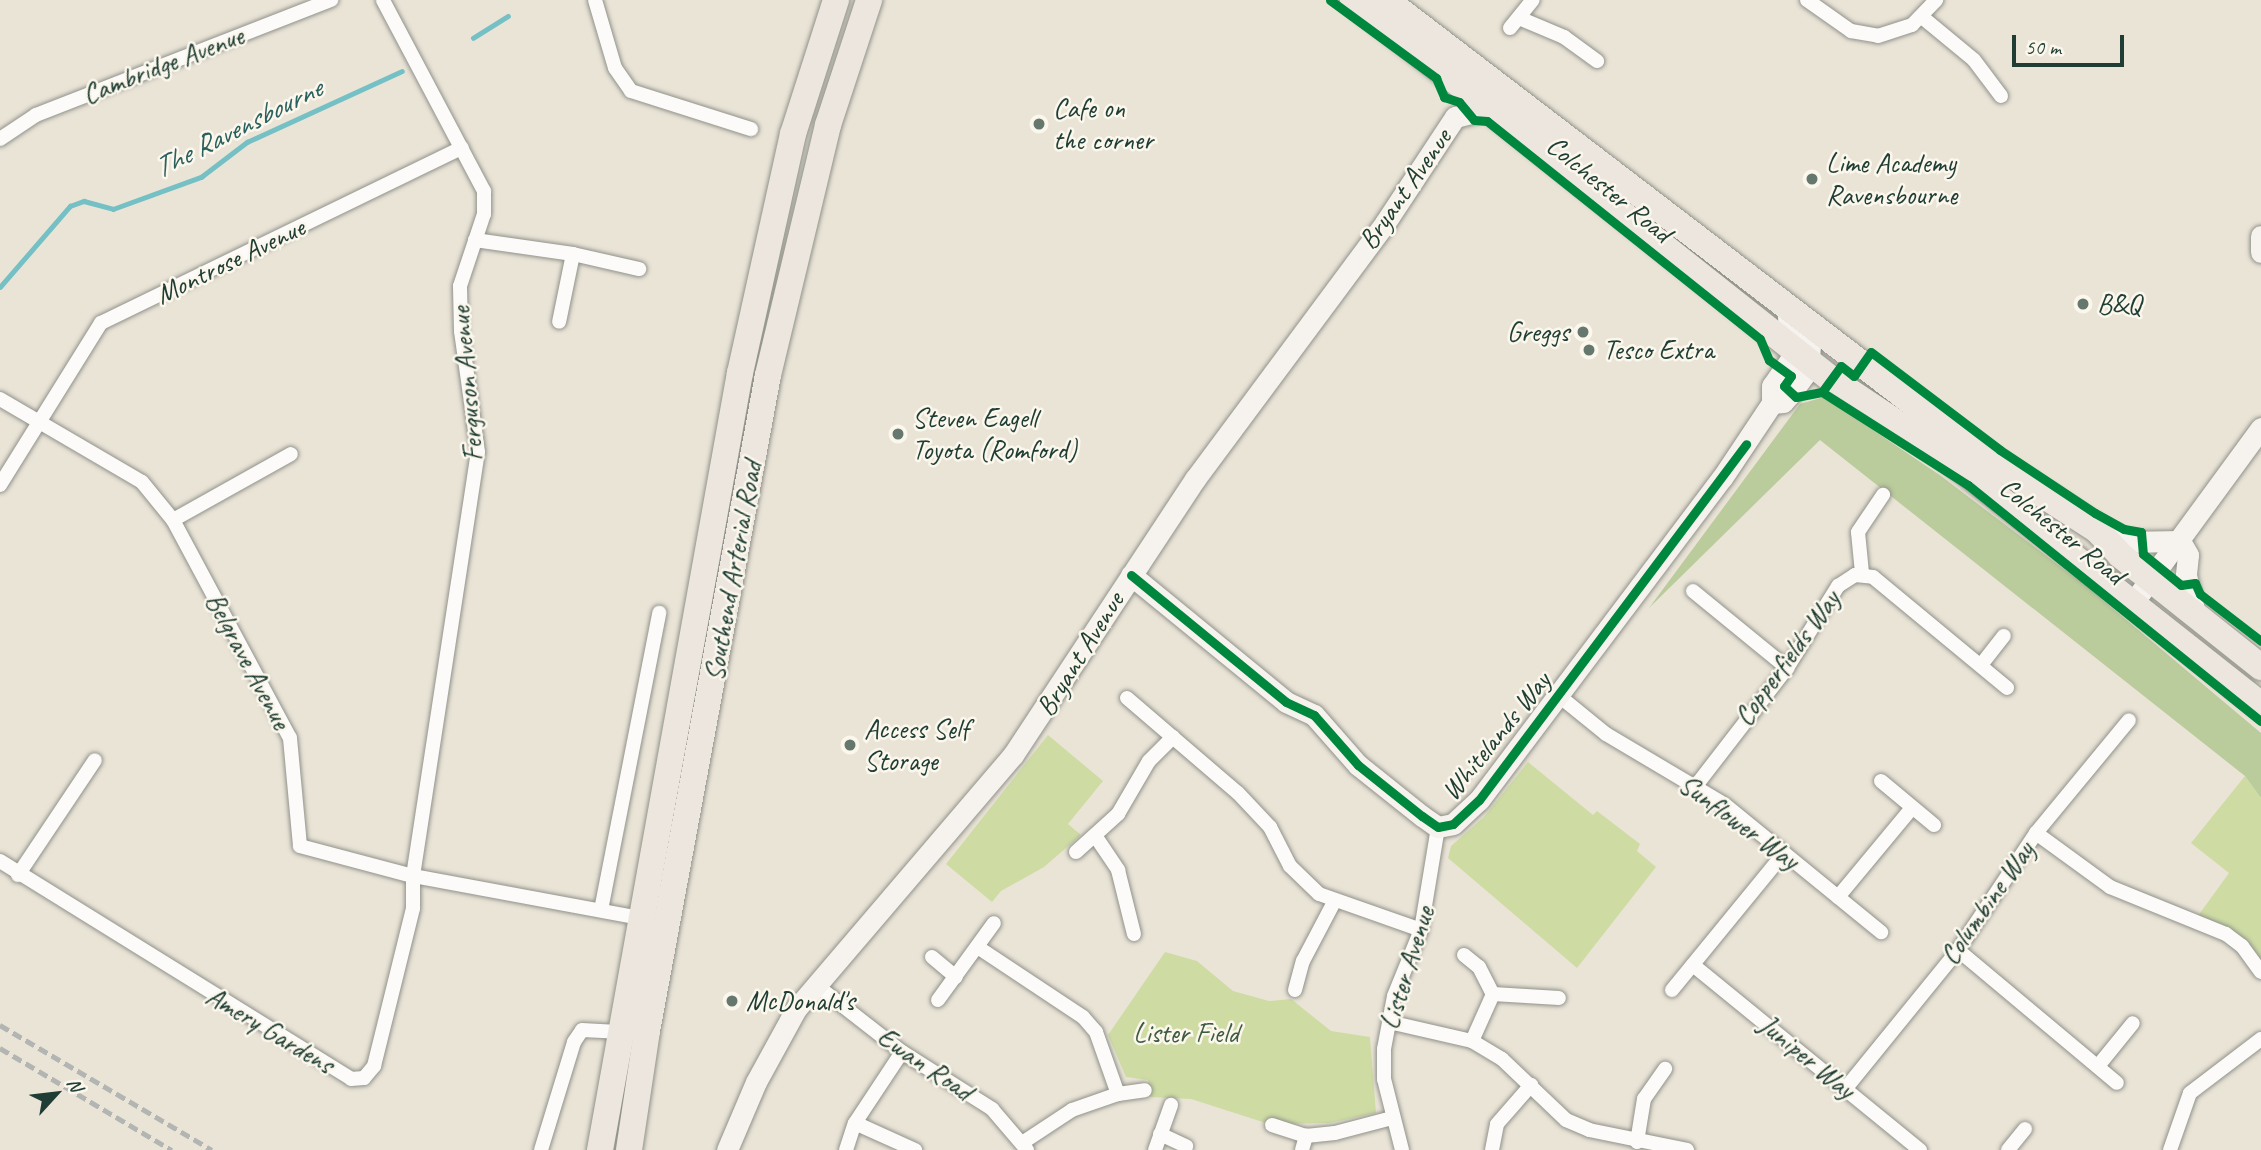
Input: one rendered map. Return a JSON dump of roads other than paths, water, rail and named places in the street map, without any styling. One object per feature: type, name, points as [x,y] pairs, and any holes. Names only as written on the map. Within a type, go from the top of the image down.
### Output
[{"type":"highway","name":"Southend Arterial Road","points":[[600,1150],[618,1032],[740,373],[793,134],[836,0]]},
{"type":"highway","points":[[793,134],[847,0]]},
{"type":"highway","points":[[828,125],[828,94],[854,0]]},
{"type":"highway","name":"Southend Arterial Road","points":[[634,1144],[768,375],[828,125],[869,0]]},
{"type":"highway","name":"Colchester Road","points":[[1353,0],[1808,359],[1942,453],[2261,705]]},
{"type":"highway","name":"Colchester Road","points":[[1385,0],[1981,455],[2097,530],[2261,667]]},
{"type":"highway","points":[[1808,359],[1842,348]]},
{"type":"street","name":"Cambridge Avenue","points":[[0,139],[36,115],[331,0]]},
{"type":"street","name":"Ferguson Avenue","points":[[383,0],[484,191],[484,214],[460,286],[478,452],[413,876]]},
{"type":"street","points":[[595,0],[615,68],[631,91],[751,129]]},
{"type":"street","points":[[1533,0],[1514,23],[1564,37],[1597,61]]},
{"type":"street","points":[[1807,0],[1862,36],[1893,35],[1923,17],[1936,0]]},
{"type":"street","points":[[1923,17],[1974,60],[2001,96]]},
{"type":"street","name":"Bryant Avenue","points":[[727,1150],[756,1082],[796,1009],[1013,755],[1202,469],[1385,223],[1455,117],[1450,76]]},
{"type":"street","name":"Bryant Avenue","points":[[1455,117],[1493,108]]},
{"type":"street","name":"Montrose Avenue","points":[[38,419],[101,323],[462,148]]},
{"type":"street","points":[[2261,236],[2261,251]]},
{"type":"street","points":[[475,240],[573,254],[639,269]]},
{"type":"street","points":[[559,322],[573,254]]},
{"type":"street","points":[[1787,307],[1789,328],[1810,345],[1808,359]]},
{"type":"street","name":"Whitelands Way","points":[[1130,575],[1286,702],[1314,715],[1358,765],[1438,827],[1453,824],[1467,814],[1722,478],[1772,403],[1772,386],[1789,362],[1808,359]]},
{"type":"street","name":"Belgrave Avenue","points":[[0,399],[142,482],[173,520],[289,738],[300,846],[413,876],[639,918]]},
{"type":"street","points":[[0,485],[38,419]]},
{"type":"street","points":[[2132,604],[2153,579],[2261,428]]},
{"type":"street","points":[[173,520],[291,454]]},
{"type":"street","name":"Copperfields Way","points":[[1883,495],[1858,532],[1862,573],[2007,688]]},
{"type":"street","points":[[2097,530],[2122,542],[2180,541]]},
{"type":"street","points":[[2180,541],[2188,555],[2186,575],[2195,614]]},
{"type":"street","name":"Copperfields Way","points":[[1695,787],[1787,668],[1838,586],[1862,573]]},
{"type":"street","points":[[1693,591],[1787,668]]},
{"type":"street","points":[[601,910],[659,613]]},
{"type":"street","points":[[1981,665],[2004,636]]},
{"type":"street","name":"Sunflower Way","points":[[1558,695],[1606,734],[1695,787],[1784,853],[1881,932]]},
{"type":"street","points":[[1127,698],[1238,793],[1270,827],[1303,880],[1334,902],[1421,930]]},
{"type":"street","name":"Columbine Way","points":[[1846,1087],[1958,950],[2036,833],[2129,720]]},
{"type":"street","points":[[1076,852],[1096,837],[1118,814],[1149,761],[1173,737]]},
{"type":"street","points":[[18,876],[95,761]]},
{"type":"street","points":[[1881,781],[1934,825]]},
{"type":"street","points":[[1838,897],[1912,808]]},
{"type":"street","name":"Lister Avenue","points":[[1402,1150],[1392,1118],[1383,1065],[1394,996],[1421,930],[1438,827]]},
{"type":"street","points":[[2036,833],[2110,887],[2226,934],[2242,946],[2261,972]]},
{"type":"street","points":[[1096,837],[1118,870],[1134,934]]},
{"type":"street","points":[[1672,990],[1784,853]]},
{"type":"street","name":"Amery Gardens","points":[[0,861],[18,876],[351,1079],[364,1079],[374,1066],[413,908],[413,876]]},
{"type":"street","points":[[1295,990],[1303,961],[1334,902]]},
{"type":"street","points":[[938,1000],[979,948],[994,923]]},
{"type":"street","points":[[979,948],[1083,1017],[1096,1032],[1118,1094]]},
{"type":"street","points":[[1958,950],[2117,1083]]},
{"type":"street","points":[[1464,955],[1479,967],[1493,994]]},
{"type":"street","points":[[932,957],[956,977]]},
{"type":"street","name":"Juniper Way","points":[[1693,965],[1920,1150]]},
{"type":"street","name":"Ewan Road","points":[[816,985],[902,1052],[992,1109],[1024,1147]]},
{"type":"street","points":[[1472,1041],[1493,994]]},
{"type":"street","points":[[1493,994],[1559,998]]},
{"type":"street","points":[[1389,1022],[1472,1041],[1531,1085],[1566,1120],[1637,1142],[1687,1150]]},
{"type":"street","points":[[2098,1066],[2133,1023]]},
{"type":"street","points":[[541,1150],[573,1042],[582,1030],[618,1032]]},
{"type":"street","points":[[2170,1150],[2190,1093],[2261,1039]]},
{"type":"street","points":[[846,1150],[855,1123],[902,1052]]},
{"type":"street","points":[[1637,1142],[1649,1087],[1665,1069]]},
{"type":"street","points":[[1492,1150],[1497,1124],[1531,1085]]},
{"type":"street","points":[[1024,1147],[1072,1110],[1118,1094],[1145,1090]]},
{"type":"street","points":[[1155,1150],[1171,1105]]},
{"type":"street","points":[[1272,1125],[1304,1143],[1392,1118]]},
{"type":"street","points":[[855,1123],[915,1150]]},
{"type":"street","points":[[2008,1150],[2025,1129]]},
{"type":"street","points":[[1160,1135],[1186,1146]]},
{"type":"waterway","name":"The Ravensbourne","points":[[473,38],[508,16]]},
{"type":"waterway","name":"The Ravensbourne","points":[[0,287],[70,206],[84,201],[113,209],[201,177],[247,142],[402,71]]},
{"type":"railway","points":[[0,1025],[212,1150]]},
{"type":"railway","points":[[0,1048],[172,1150]]},
{"type":"place","name":"Cafe on the corner","points":[[1039,124]]},
{"type":"place","name":"Lime Academy Ravensbourne","points":[[1812,179]]},
{"type":"place","name":"B&Q","points":[[2083,304]]},
{"type":"place","name":"Greggs","points":[[1583,332]]},
{"type":"place","name":"Tesco Extra","points":[[1589,350]]},
{"type":"place","name":"Steven Eagell Toyota (Romford)","points":[[898,434]]},
{"type":"place","name":"Access Self Storage","points":[[850,745]]},
{"type":"place","name":"McDonald's","points":[[732,1001]]},
{"type":"park label","name":"Lister Field","points":[[1186,1033]]}]
